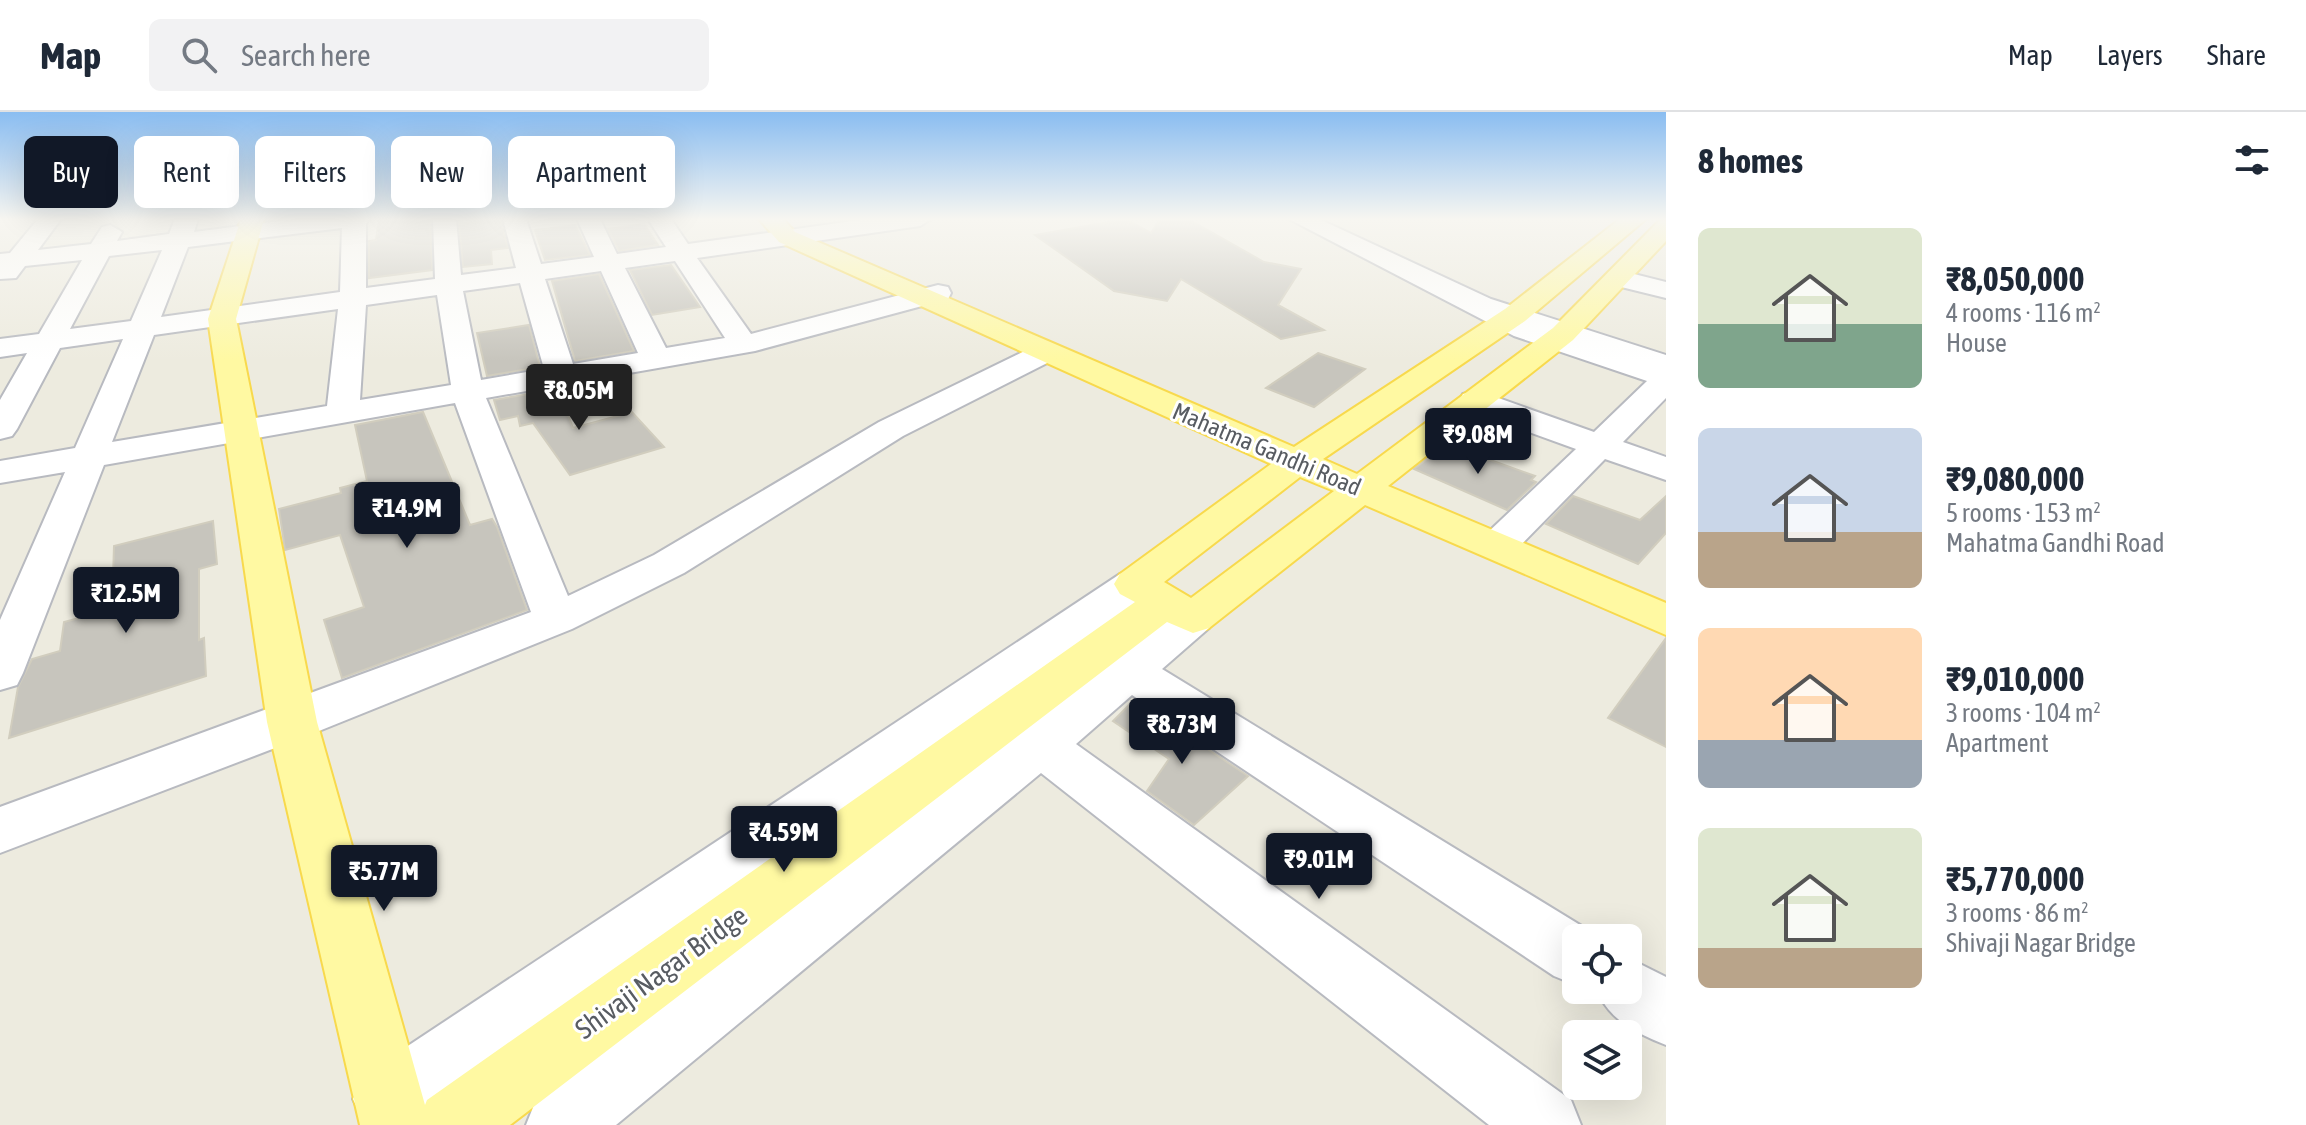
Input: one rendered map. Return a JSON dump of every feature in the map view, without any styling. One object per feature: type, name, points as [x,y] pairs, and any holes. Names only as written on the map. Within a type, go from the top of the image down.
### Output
[{"type":"main road","points":[[238,266],[222,319],[292,722],[391,1112]]},
{"type":"main road","points":[[869,266],[930,296],[1305,456]]},
{"type":"main road","points":[[1165,601],[1305,456],[1568,266]]},
{"type":"main road","points":[[1165,601],[1368,482],[1558,338],[1630,266]]},
{"type":"main road","name":"Mahatma Gandhi Road","points":[[930,296],[1044,353],[1505,538],[1666,620]]},
{"type":"main road","points":[[1505,538],[1666,594]]},
{"type":"main road","name":"Shivaji Nagar Bridge","points":[[452,1125],[1116,660]]},
{"type":"street","points":[[0,429],[91,266]]},
{"type":"street","points":[[0,673],[167,266]]},
{"type":"street","points":[[343,413],[354,266]]},
{"type":"street","points":[[448,266],[468,394],[556,619]]},
{"type":"street","points":[[528,266],[562,377]]},
{"type":"street","points":[[0,348],[588,266]]},
{"type":"street","points":[[611,266],[656,359]]},
{"type":"street","points":[[691,266],[743,344]]},
{"type":"street","points":[[1400,266],[1558,338],[1666,378],[1505,538]]},
{"type":"street","points":[[1618,278],[1666,290]]},
{"type":"street","points":[[0,472],[468,394],[743,344],[930,296]]},
{"type":"street","points":[[1558,338],[1666,365]]},
{"type":"street","points":[[0,830],[292,722],[556,619],[669,564],[891,429],[1044,353]]},
{"type":"street","points":[[1475,401],[1666,469]]},
{"type":"street","points":[[561,1125],[1041,745],[1165,601]]},
{"type":"street","points":[[391,1112],[1165,601]]},
{"type":"street","points":[[1116,660],[1562,947]]},
{"type":"street","points":[[1041,745],[1546,1125]]},
{"type":"street","points":[[1642,998],[1666,1013]]},
{"type":"building","points":[[369,266],[432,266],[432,270],[369,278]]},
{"type":"building","points":[[672,266],[700,307],[652,315],[630,270]]},
{"type":"building","points":[[1079,266],[1287,266],[1301,269],[1278,305],[1324,330],[1281,339],[1181,279],[1167,301],[1114,291]]},
{"type":"building","points":[[599,274],[634,351],[575,361],[552,281]]},
{"type":"building","points":[[529,325],[540,367],[487,376],[477,333]]},
{"type":"building","points":[[1318,353],[1365,369],[1314,407],[1266,388]]},
{"type":"building","points":[[558,389],[573,428],[632,412],[664,447],[570,475],[533,423],[520,426],[518,416],[500,420],[494,400]]},
{"type":"building","points":[[423,412],[470,525],[492,519],[497,527],[527,610],[342,678],[324,620],[364,607],[340,535],[285,550],[279,509],[341,493],[340,488],[367,481],[355,425]]},
{"type":"building","points":[[1446,444],[1535,476],[1531,480],[1536,482],[1507,510],[1414,469]]},
{"type":"building","points":[[1573,496],[1640,520],[1666,496],[1666,533],[1638,564],[1546,524]]},
{"type":"building","points":[[213,521],[217,564],[199,569],[199,640],[204,638],[206,676],[9,738],[18,687],[32,659],[60,651],[64,622],[112,609],[114,546]]},
{"type":"building","points":[[1666,638],[1666,747],[1608,718]]},
{"type":"building","points":[[1134,700],[1248,776],[1194,825],[1147,791],[1169,759],[1113,721]]}]
